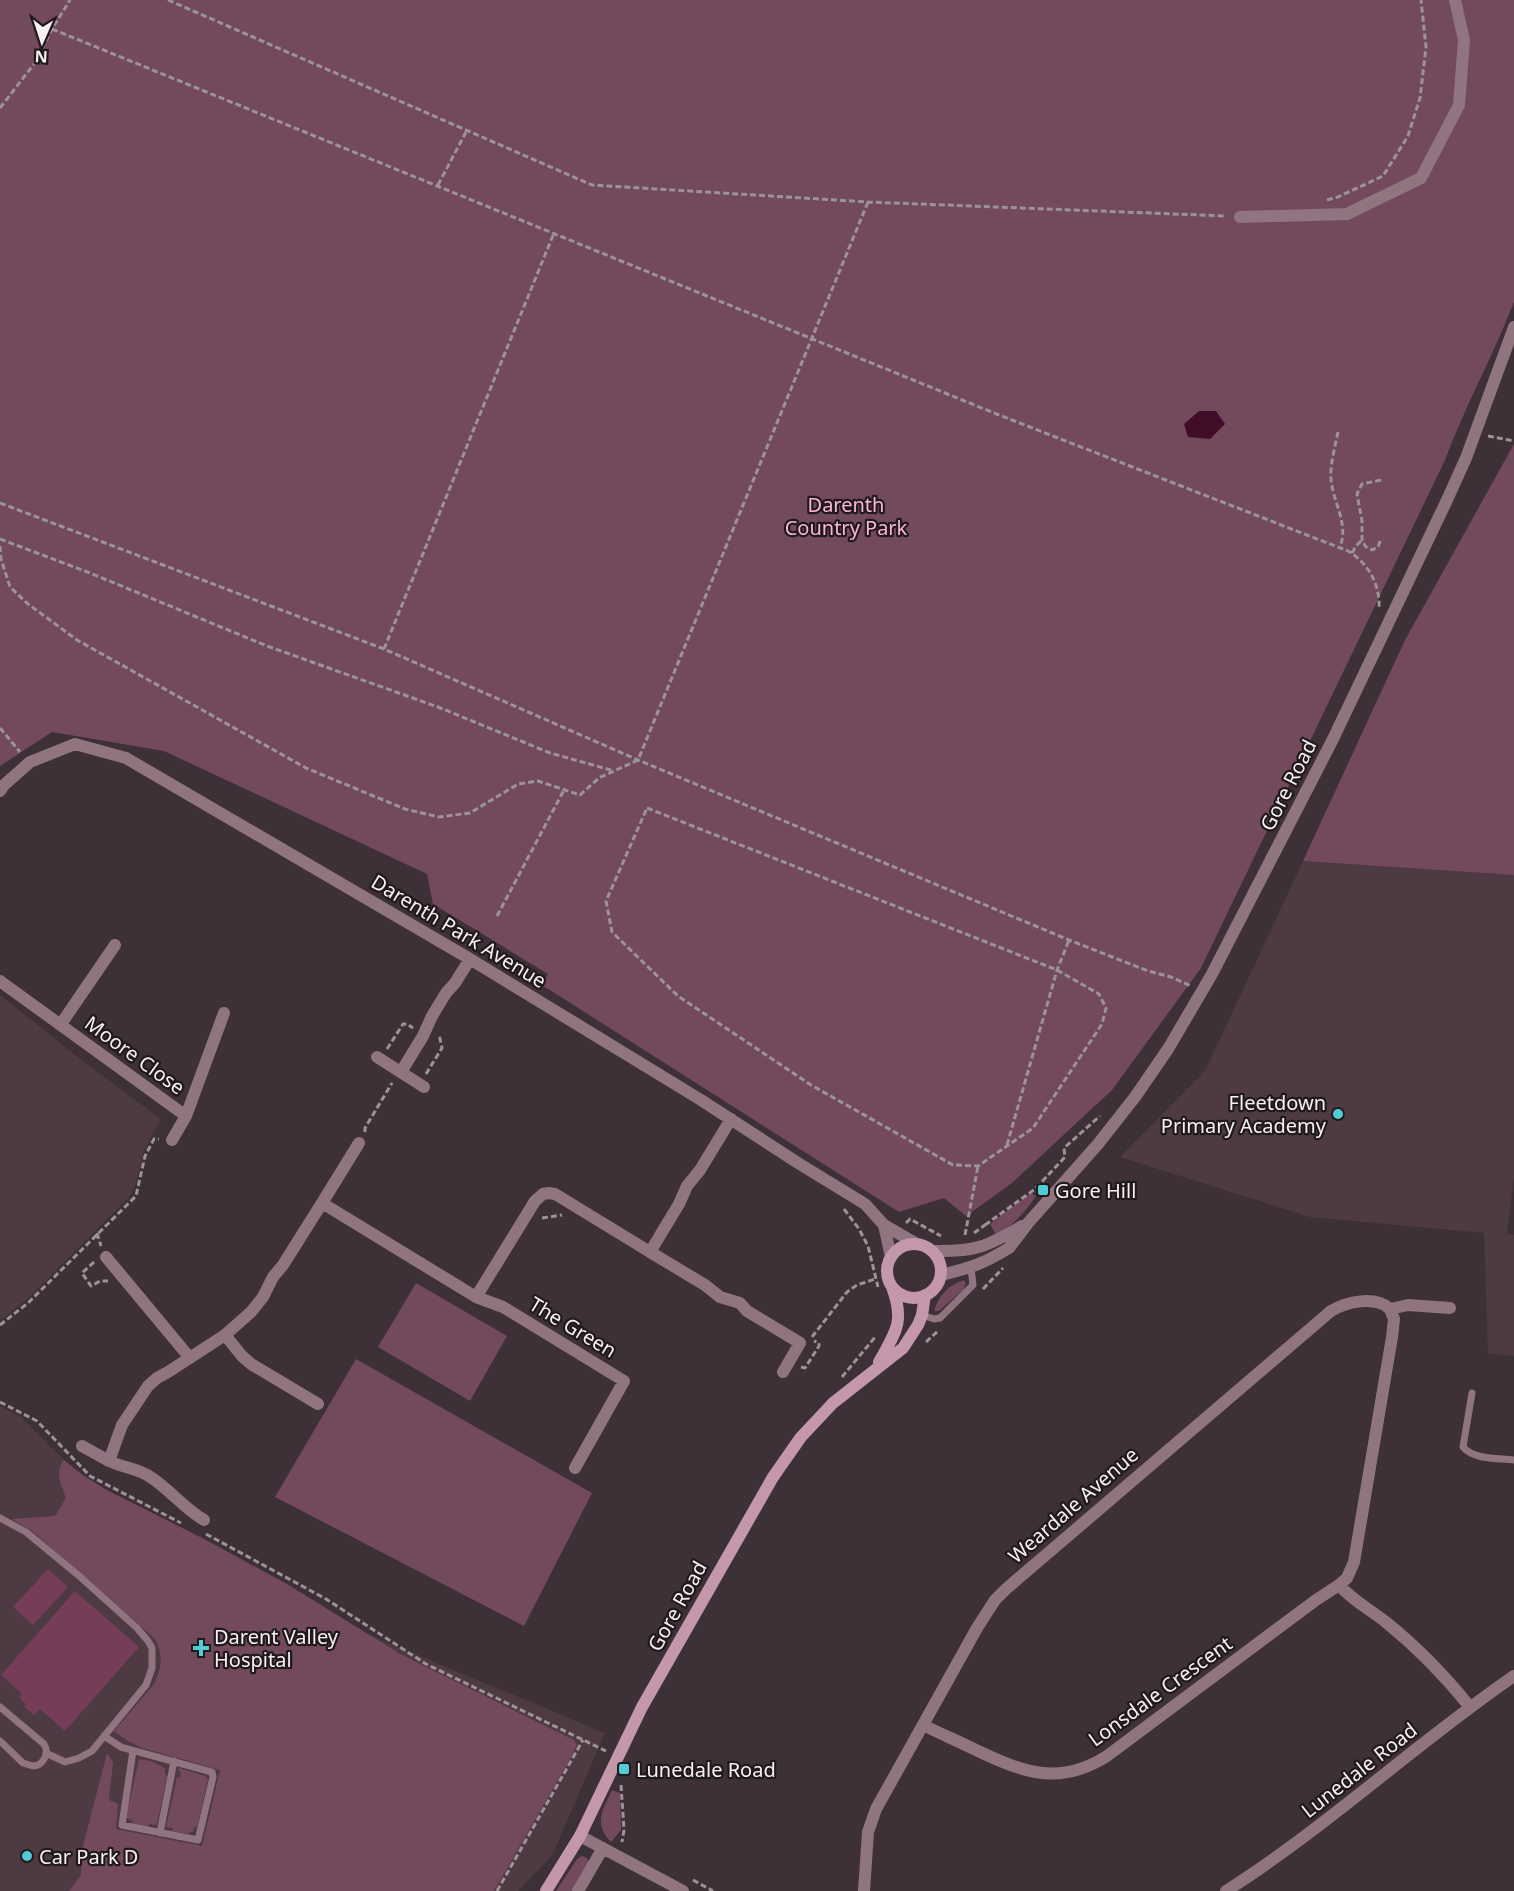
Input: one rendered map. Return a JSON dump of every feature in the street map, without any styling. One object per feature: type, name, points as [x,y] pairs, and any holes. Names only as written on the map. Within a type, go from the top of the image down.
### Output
[{"type":"street","points":[[1240,217],[1347,214],[1422,178],[1460,105],[1464,40],[1455,0]]},
{"type":"street","name":"Gore Road","points":[[941,1275],[971,1268],[1009,1248],[1123,1113],[1168,1049],[1251,901],[1338,730],[1448,500],[1514,327]]},
{"type":"street","name":"Darenth Park Avenue","points":[[0,791],[30,762],[75,744],[126,758],[470,959],[731,1119],[865,1204],[884,1225],[915,1243]]},
{"type":"street","name":"Moore Close","points":[[61,1024],[115,945]]},
{"type":"street","points":[[401,1072],[441,1000],[470,959]]},
{"type":"street","name":"Moore Close","points":[[0,981],[186,1116]]},
{"type":"street","name":"Moore Close","points":[[172,1140],[186,1116],[224,1013]]},
{"type":"street","points":[[376,1057],[423,1087]]},
{"type":"street","points":[[650,1252],[679,1204],[688,1183],[701,1167],[731,1119]]},
{"type":"street","points":[[108,1461],[123,1422],[148,1386],[225,1335],[247,1316],[263,1297],[274,1275],[283,1265],[363,1142]]},
{"type":"street","points":[[476,1297],[543,1189],[650,1252],[709,1282],[713,1293],[740,1304],[747,1311],[800,1343],[783,1372]]},
{"type":"street","name":"The Green","points":[[322,1203],[476,1297],[503,1307],[624,1381],[575,1468]]},
{"type":"street","name":"Gore Road","points":[[933,1251],[960,1251],[982,1247],[1028,1223]]},
{"type":"street","points":[[884,1225],[891,1257]]},
{"type":"street","points":[[915,1243],[933,1251],[941,1263],[941,1275],[933,1290],[926,1295],[916,1297],[905,1296],[897,1291],[890,1283],[887,1272],[891,1257],[897,1249],[915,1243]]},
{"type":"street","points":[[101,1259],[190,1358]]},
{"type":"street","name":"Gore Road","points":[[877,1366],[891,1341],[899,1318],[898,1304],[890,1283]]},
{"type":"street","name":"Gore Road","points":[[546,1891],[580,1836],[642,1707],[773,1477],[801,1437],[833,1402],[903,1348],[922,1315],[926,1295]]},
{"type":"street","name":"Weardale Avenue","points":[[864,1891],[867,1837],[872,1817],[977,1628],[995,1600],[1006,1589],[1330,1311],[1358,1302],[1381,1303],[1390,1309],[1408,1305],[1450,1308]]},
{"type":"street","name":"Lonsdale Crescent","points":[[923,1725],[1003,1762],[1033,1772],[1063,1773],[1089,1766],[1107,1756],[1347,1578],[1354,1562],[1392,1336],[1394,1319],[1390,1309]]},
{"type":"street","points":[[225,1335],[251,1364],[318,1404]]},
{"type":"street","points":[[82,1446],[108,1461],[136,1469],[149,1476],[172,1493],[203,1527]]},
{"type":"street","points":[[1339,1585],[1442,1672],[1470,1707]]},
{"type":"street","name":"Lunedale Road","points":[[1226,1891],[1320,1826],[1470,1707],[1514,1676]]},
{"type":"street","points":[[580,1836],[683,1891]]},
{"type":"street","points":[[578,1891],[603,1848]]},
{"type":"lane","points":[[922,1315],[938,1318],[964,1295],[973,1285],[971,1268]]},
{"type":"lane","points":[[1472,1393],[1463,1447],[1474,1455],[1514,1460]]},
{"type":"lane","points":[[0,1518],[21,1528],[41,1544],[137,1628],[150,1643],[153,1657],[149,1679],[135,1700],[88,1754],[63,1762],[46,1754]]},
{"type":"lane","points":[[0,1707],[44,1744],[46,1754],[39,1765],[26,1765],[0,1741]]},
{"type":"lane","points":[[104,1736],[119,1747],[210,1771],[213,1777],[198,1840],[123,1826],[133,1751]]},
{"type":"lane","points":[[160,1833],[174,1761]]},
{"type":"path","points":[[0,108],[34,64],[70,0]]},
{"type":"path","points":[[168,0],[466,132],[592,185],[868,202],[1240,217]]},
{"type":"path","points":[[1322,214],[1327,199],[1338,197],[1383,176],[1408,136],[1420,98],[1426,47],[1421,0]]},
{"type":"path","points":[[52,29],[999,415],[1352,553],[1363,563],[1374,579],[1378,594],[1378,614]]},
{"type":"path","points":[[438,185],[466,132]]},
{"type":"path","points":[[0,546],[10,587],[28,604],[77,640],[306,768],[405,809],[439,817],[470,813],[518,784],[538,781],[580,795],[599,778],[638,760],[868,202]]},
{"type":"path","points":[[384,649],[554,233]]},
{"type":"path","points":[[1338,432],[1331,479],[1343,529],[1340,548]]},
{"type":"path","points":[[1475,433],[1514,441]]},
{"type":"path","points":[[1381,480],[1363,483],[1358,490],[1362,541],[1372,550],[1378,547],[1381,539]]},
{"type":"path","points":[[0,503],[384,649],[638,760],[1069,940],[1191,986],[1196,977]]},
{"type":"path","points":[[0,539],[90,573],[267,646],[438,707],[550,753],[613,771]]},
{"type":"path","points":[[1352,553],[1362,541]]},
{"type":"path","points":[[0,728],[30,762]]},
{"type":"path","points":[[497,916],[565,790]]},
{"type":"path","points":[[647,808],[1057,970],[1099,994],[1106,1008],[1102,1024],[1033,1128],[1006,1146],[978,1166],[953,1166],[811,1085],[678,996],[612,932],[606,901],[647,808]]},
{"type":"path","points":[[1006,1146],[1057,970],[1069,940]]},
{"type":"path","points":[[363,1142],[365,1129],[393,1080],[401,1072]]},
{"type":"path","points":[[985,1225],[1035,1189],[1065,1157],[1064,1148],[1104,1113]]},
{"type":"path","points":[[0,1325],[28,1303],[136,1196],[145,1156],[154,1139],[172,1140]]},
{"type":"path","points":[[965,1237],[978,1166]]},
{"type":"path","points":[[538,1220],[554,1215],[570,1216]]},
{"type":"path","points":[[101,1259],[82,1273],[92,1286],[102,1281],[112,1283]]},
{"type":"path","points":[[798,1367],[805,1368],[819,1344],[811,1339],[838,1301],[857,1285],[875,1279]]},
{"type":"path","points":[[924,1343],[946,1323]]},
{"type":"path","points":[[0,1402],[37,1421],[90,1476],[184,1524]]},
{"type":"path","points":[[203,1527],[326,1599],[426,1664],[603,1750]]},
{"type":"path","points":[[497,1891],[583,1740]]},
{"type":"path","points":[[620,1779],[624,1830],[622,1842],[630,1847]]},
{"type":"path","points":[[689,1878],[713,1891]]},
{"type":"shaded area","points":[[1199,411],[1216,411],[1225,424],[1210,439],[1188,437],[1184,424]]},
{"type":"shaded area","name":"Fleetdown Primary Academy","points":[[1303,861],[1514,875],[1514,1176],[1507,1234],[1514,1235],[1514,1356],[1488,1353],[1484,1233],[1310,1217],[1120,1157],[1205,1071]]},
{"type":"shaded area","points":[[0,995],[161,1119],[144,1151],[135,1186],[129,1197],[31,1296],[0,1321]]},
{"type":"shaded area","name":"Darent Valley Hospital","points":[[0,1406],[21,1417],[71,1467],[105,1489],[197,1563],[605,1733],[552,1856],[518,1891],[0,1891]]},
{"type":"green space","name":"Darenth Country Park","points":[[0,0],[1514,0],[1514,302],[1445,460],[1201,968],[1112,1090],[1012,1183],[966,1216],[944,1198],[899,1212],[542,985],[548,974],[433,904],[427,874],[164,751],[52,732],[0,766]]},
{"type":"green space","points":[[1514,444],[1514,875],[1303,861],[1405,640]]},
{"type":"green space","points":[[1031,1193],[1036,1196],[1023,1213],[996,1235],[990,1224]]},
{"type":"green space","points":[[964,1280],[966,1283],[964,1289],[939,1311],[934,1311],[945,1291]]},
{"type":"green space","points":[[416,1283],[507,1336],[470,1401],[378,1347]]},
{"type":"green space","points":[[356,1359],[592,1493],[524,1626],[275,1497]]},
{"type":"green space","name":"Darent Valley Hospital","points":[[64,1460],[105,1489],[287,1584],[402,1655],[574,1740],[577,1745],[570,1759],[494,1891],[69,1891],[81,1875],[82,1850],[107,1753],[113,1762],[109,1800],[118,1804],[116,1829],[202,1846],[220,1770],[142,1748],[114,1731],[154,1684],[161,1661],[157,1644],[154,1638],[32,1531],[12,1519],[55,1516],[66,1498],[59,1474]]},
{"type":"green space","points":[[139,1759],[151,1761],[165,1768],[167,1776],[157,1825],[150,1824],[148,1827],[133,1824],[132,1820],[126,1818]]},
{"type":"green space","points":[[179,1768],[208,1779],[197,1827],[194,1827],[193,1832],[189,1834],[172,1831],[173,1828],[166,1827],[177,1777],[180,1778]]},
{"type":"green space","points":[[612,1790],[620,1793],[621,1830],[611,1842],[602,1829],[601,1816]]},
{"type":"green space","points":[[582,1856],[589,1862],[572,1891],[556,1891],[577,1859]]},
{"type":"building","points":[[48,1569],[68,1587],[33,1625],[13,1607]]},
{"type":"building","points":[[75,1591],[139,1647],[65,1731],[40,1709],[34,1715],[19,1698],[22,1694],[1,1675]]},
{"type":"place","name":"Fleetdown Primary Academy","points":[[1338,1114]]},
{"type":"place","name":"Gore Hill","points":[[1043,1190]]},
{"type":"place","name":"Darent Valley Hospital","points":[[201,1648]]},
{"type":"place","name":"Lunedale Road","points":[[624,1769]]},
{"type":"place","name":"Car Park D","points":[[27,1856]]}]
